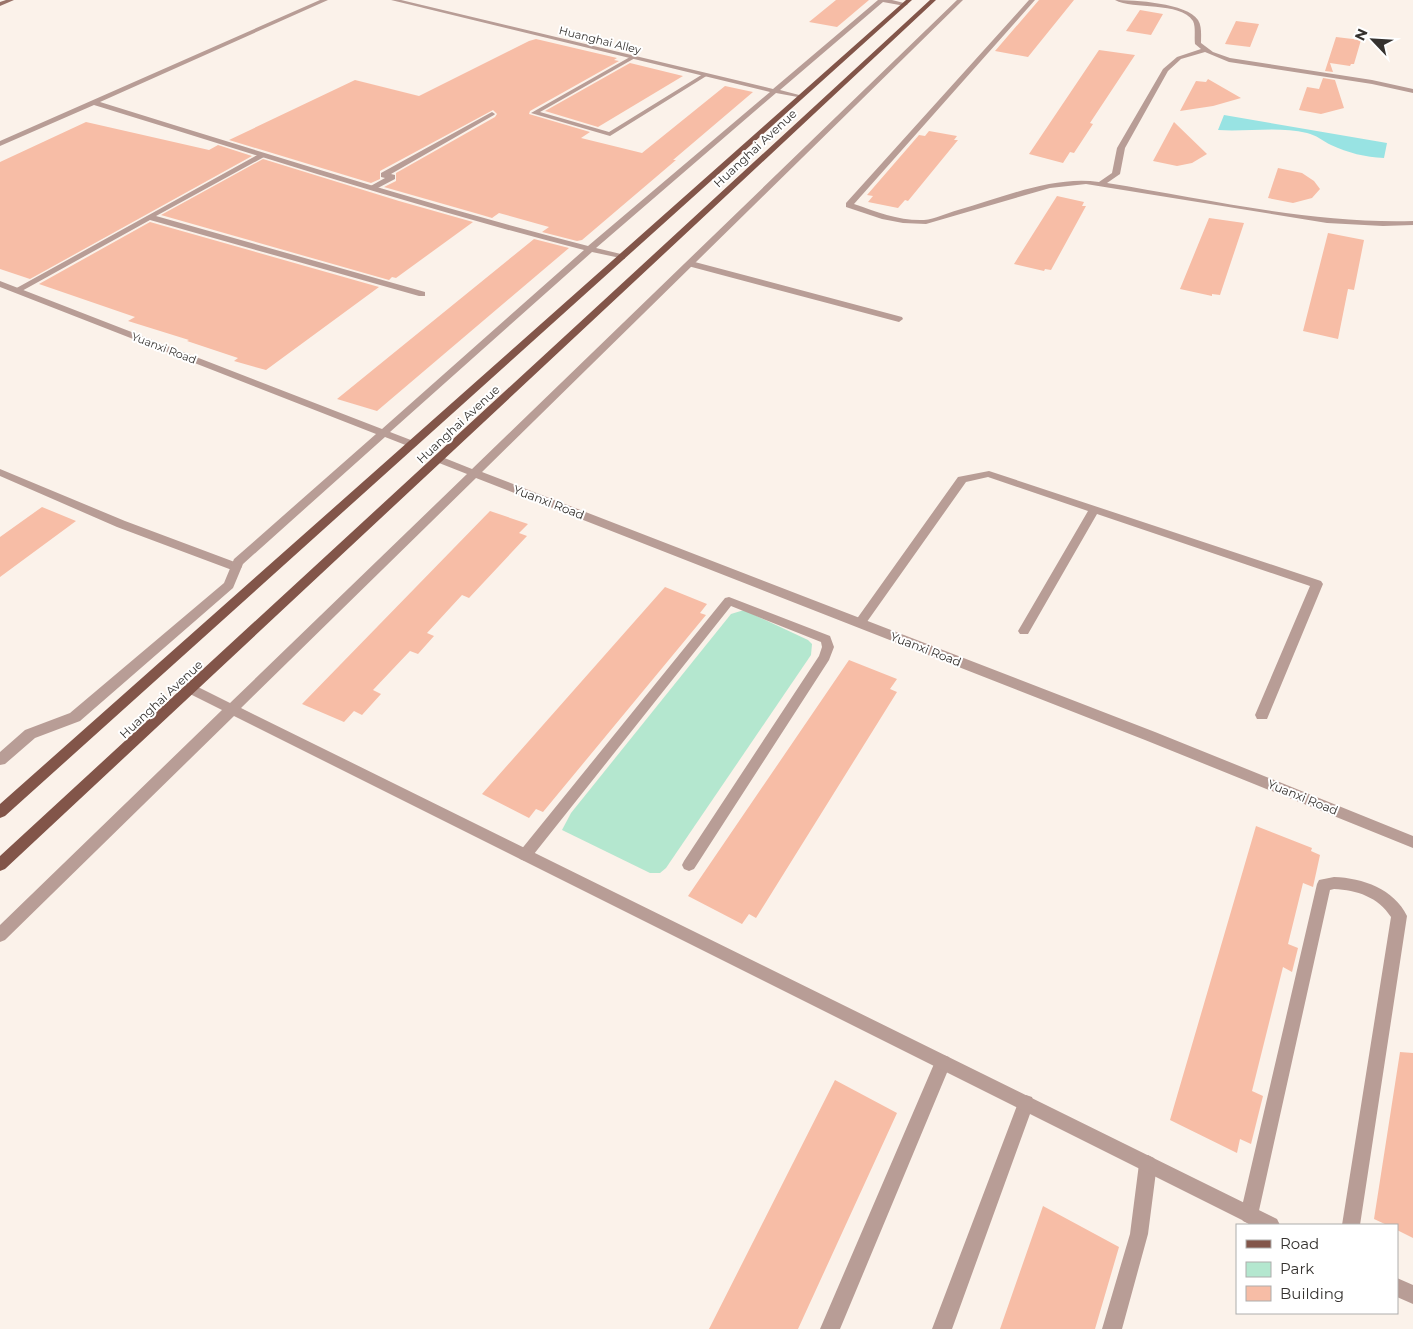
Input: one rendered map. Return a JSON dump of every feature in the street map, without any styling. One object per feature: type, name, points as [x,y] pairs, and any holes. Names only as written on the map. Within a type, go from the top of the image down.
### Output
[{"type":"main road","name":"Huanghai Avenue","points":[[0,866],[933,0]]},
{"type":"main road","name":"Huanghai Avenue","points":[[0,812],[907,2]]},
{"type":"street","points":[[0,4],[11,0]]},
{"type":"street","points":[[0,144],[325,0]]},
{"type":"street","name":"Huanghai Alley","points":[[394,0],[705,76],[801,96]]},
{"type":"street","points":[[0,760],[30,734],[75,717],[229,585],[238,562],[591,248],[882,0],[907,2]]},
{"type":"street","points":[[0,935],[960,0]]},
{"type":"street","points":[[1032,0],[849,205],[882,217],[903,221],[926,222],[1049,186],[1075,182],[1102,183],[1264,212],[1327,220],[1359,223],[1413,223]]},
{"type":"street","points":[[1118,0],[1174,10],[1192,17],[1197,24],[1198,44],[1205,50],[1238,62],[1372,82],[1413,91]]},
{"type":"street","points":[[1102,183],[1116,174],[1121,148],[1165,70],[1179,58],[1205,50]]},
{"type":"street","points":[[632,58],[534,113],[610,134],[705,76]]},
{"type":"street","points":[[93,102],[372,188],[512,229],[622,257]]},
{"type":"street","points":[[372,188],[392,177],[384,175],[492,114]]},
{"type":"street","points":[[17,290],[261,155]]},
{"type":"street","points":[[149,217],[422,294]]},
{"type":"street","points":[[691,264],[899,319]]},
{"type":"street","name":"Yuanxi Road","points":[[0,284],[412,444]]},
{"type":"street","name":"Yuanxi Road","points":[[438,460],[1150,736],[1413,842]]},
{"type":"street","points":[[0,472],[121,524],[236,567]]},
{"type":"street","points":[[860,624],[962,479],[989,474],[1318,584],[1262,715]]},
{"type":"street","points":[[1024,632],[1094,509]]},
{"type":"street","points":[[525,855],[729,601],[826,639],[828,647],[825,657],[689,865]]},
{"type":"street","points":[[191,689],[1269,1224]]},
{"type":"street","points":[[1250,1214],[1324,884],[1338,881],[1362,888],[1382,898],[1395,908],[1399,916],[1350,1224]]},
{"type":"street","points":[[830,1329],[944,1062]]},
{"type":"street","points":[[942,1329],[1026,1103]]},
{"type":"street","points":[[1112,1329],[1139,1234],[1148,1164]]},
{"type":"street","points":[[1398,1288],[1413,1295]]},
{"type":"green space","points":[[744,610],[808,640],[812,644],[811,655],[666,868],[660,873],[650,873],[562,830],[571,813],[731,614]]},
{"type":"water","points":[[1224,115],[1387,143],[1384,158],[1363,156],[1331,145],[1313,135],[1296,131],[1218,130]]},
{"type":"building","points":[[836,0],[869,0],[837,27],[809,22]]},
{"type":"building","points":[[1039,0],[1074,0],[1028,57],[995,51]]},
{"type":"building","points":[[1140,10],[1163,14],[1151,35],[1126,31]]},
{"type":"building","points":[[1236,21],[1259,24],[1250,47],[1225,44]]},
{"type":"building","points":[[1336,37],[1361,40],[1354,64],[1350,66],[1330,63],[1333,72],[1325,71]]},
{"type":"building","points":[[536,39],[617,58],[614,60],[619,61],[530,111],[529,114],[590,132],[581,138],[642,153],[725,86],[753,92],[582,240],[577,241],[542,232],[549,227],[499,213],[492,218],[384,187],[396,181],[396,173],[495,117],[497,114],[493,110],[380,171],[380,179],[371,183],[229,140],[355,80],[419,96]]},
{"type":"building","points":[[1099,50],[1135,55],[1090,123],[1093,124],[1074,153],[1070,152],[1063,163],[1029,154]]},
{"type":"building","points":[[630,63],[683,76],[598,127],[545,111]]},
{"type":"building","points":[[1323,78],[1335,80],[1344,108],[1321,114],[1299,110],[1307,87],[1319,89]]},
{"type":"building","points":[[1208,79],[1241,98],[1213,106],[1180,111],[1196,81],[1206,82]]},
{"type":"building","points":[[86,122],[209,150],[218,145],[252,156],[30,279],[0,269],[0,162]]},
{"type":"building","points":[[1174,122],[1207,154],[1192,163],[1177,166],[1153,161]]},
{"type":"building","points":[[929,131],[957,136],[954,140],[958,140],[908,201],[905,200],[898,208],[868,202],[873,196],[867,195],[919,135],[925,136]]},
{"type":"building","points":[[263,159],[473,222],[396,278],[392,277],[389,280],[161,215]]},
{"type":"building","points":[[1278,168],[1302,173],[1314,181],[1320,189],[1312,198],[1293,203],[1268,198]]},
{"type":"building","points":[[1057,196],[1084,202],[1082,206],[1086,206],[1051,270],[1045,269],[1044,271],[1014,264]]},
{"type":"building","points":[[1209,218],[1244,223],[1220,295],[1212,294],[1212,296],[1180,289]]},
{"type":"building","points":[[150,222],[379,287],[266,370],[234,361],[238,358],[187,341],[189,340],[128,321],[135,317],[39,284]]},
{"type":"building","points":[[1328,233],[1364,240],[1354,290],[1348,289],[1338,339],[1303,331]]},
{"type":"building","points":[[534,239],[569,248],[377,411],[337,399]]},
{"type":"building","points":[[42,507],[76,521],[0,577],[0,537]]},
{"type":"building","points":[[490,511],[528,524],[519,533],[527,536],[469,598],[462,595],[427,633],[434,636],[418,654],[410,651],[373,690],[381,694],[362,715],[354,711],[344,722],[302,704]]},
{"type":"building","points":[[665,587],[707,604],[700,613],[706,615],[543,812],[536,809],[529,818],[482,794]]},
{"type":"building","points":[[849,660],[897,679],[890,689],[897,692],[756,918],[749,914],[742,924],[688,896]]},
{"type":"building","points":[[1256,826],[1312,848],[1311,851],[1320,855],[1313,887],[1303,883],[1288,944],[1298,948],[1292,972],[1283,967],[1252,1091],[1263,1096],[1251,1144],[1240,1139],[1237,1153],[1170,1120]]},
{"type":"building","points":[[1400,1052],[1413,1053],[1413,1238],[1398,1230],[1398,1224],[1385,1224],[1374,1219]]},
{"type":"building","points":[[835,1080],[897,1113],[798,1329],[709,1329]]},
{"type":"building","points":[[1043,1206],[1119,1247],[1095,1329],[1000,1329]]}]
